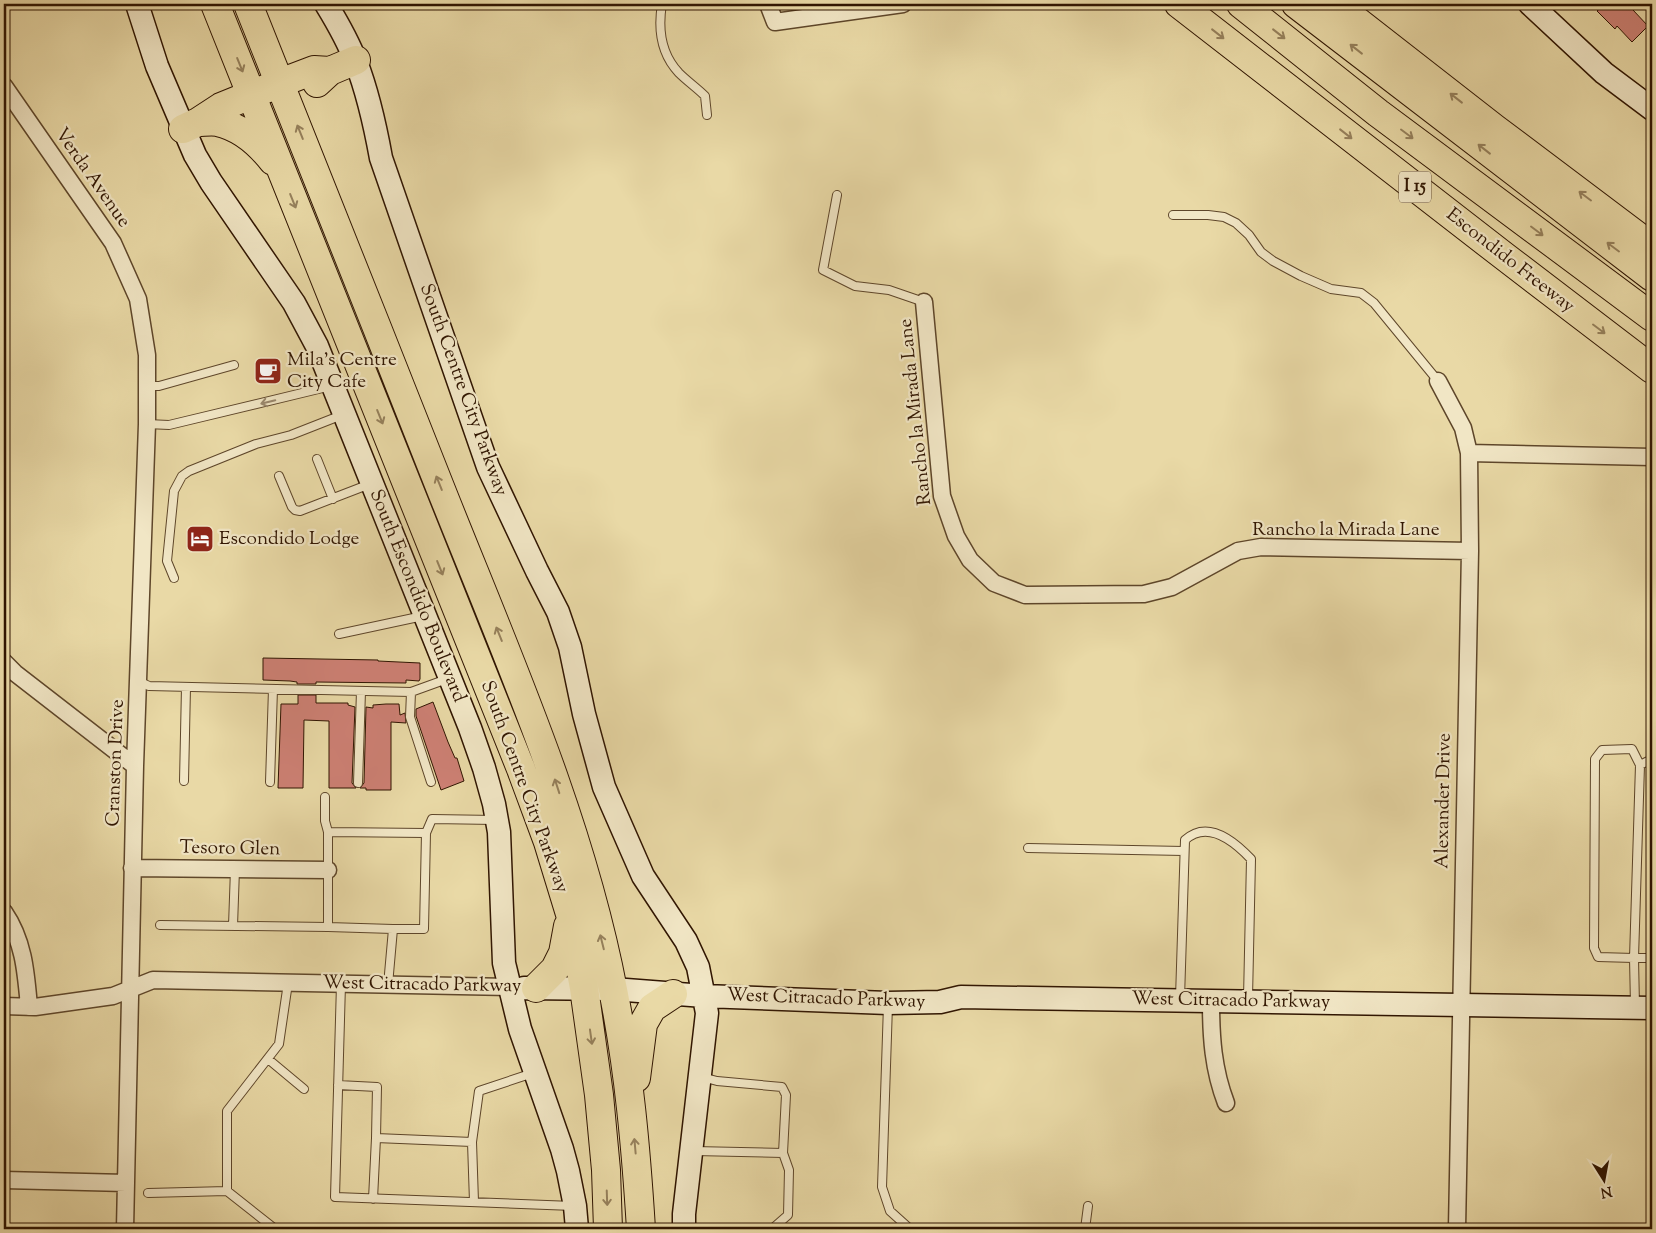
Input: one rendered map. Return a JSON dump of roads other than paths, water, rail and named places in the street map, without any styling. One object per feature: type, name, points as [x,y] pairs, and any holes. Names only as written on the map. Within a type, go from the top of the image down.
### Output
[{"type":"highway","name":"South Centre City Parkway","points":[[215,4],[521,769],[548,842],[570,914],[584,988],[606,1170],[608,1229]]},
{"type":"highway","name":"South Centre City Parkway","points":[[248,4],[548,758],[593,907],[613,989],[632,1109],[641,1229]]},
{"type":"highway","name":"Escondido Freeway","points":[[1179,4],[1652,369]]},
{"type":"highway","points":[[1241,4],[1378,113],[1652,316]]},
{"type":"highway","points":[[1296,4],[1652,277]]},
{"type":"highway","points":[[1335,4],[1494,128],[1652,247]]},
{"type":"highway","points":[[260,34],[322,70],[356,60]]},
{"type":"highway","points":[[190,126],[221,107],[254,101],[283,89],[317,83],[322,70]]},
{"type":"highway","points":[[190,126],[217,122],[246,134],[267,154],[283,174]]},
{"type":"highway","points":[[523,988],[555,968],[563,953],[570,914]]},
{"type":"highway","points":[[632,1109],[643,1024],[652,1008],[673,994]]},
{"type":"street","name":"South Escondido Boulevard","points":[[137,4],[156,66],[190,126],[195,155],[211,182],[294,303],[317,346],[470,728],[484,768],[497,820],[502,860],[504,960],[523,988],[520,1029],[562,1149],[572,1188],[577,1229]]},
{"type":"street","name":"South Centre City Parkway","points":[[326,4],[356,60],[371,108],[381,158],[488,467],[537,572],[558,612],[570,647],[584,714],[604,787],[643,876],[686,941],[698,967],[707,1014],[684,1214],[684,1229]]},
{"type":"street","points":[[768,4],[775,22],[903,4]]},
{"type":"street","points":[[1530,4],[1604,73],[1652,109]]},
{"type":"street","name":"Verda Avenue","points":[[4,86],[113,243],[138,299]]},
{"type":"street","name":"Cranston Drive","points":[[125,1229],[132,868],[148,386],[147,355],[138,299]]},
{"type":"street","name":"Rancho la Mirada Lane","points":[[924,302],[942,496],[956,536],[970,560],[994,583],[1025,595],[1144,594],[1172,588],[1238,551],[1261,547],[1470,551]]},
{"type":"street","name":"Alexander Drive","points":[[1438,381],[1462,428],[1469,453],[1470,551],[1457,1229]]},
{"type":"street","points":[[1469,453],[1652,457]]},
{"type":"street","points":[[4,662],[15,673],[135,766]]},
{"type":"street","name":"Tesoro Glen","points":[[132,868],[328,870]]},
{"type":"street","points":[[4,912],[11,922],[22,952],[29,1007]]},
{"type":"street","name":"West Citracado Parkway","points":[[4,1006],[29,1007],[113,996],[153,980],[584,988],[704,996],[888,1003],[940,1002],[961,997],[1644,1008]]},
{"type":"street","points":[[1212,1002],[1211,1035],[1214,1062],[1219,1085],[1226,1102]]},
{"type":"street","points":[[4,1180],[126,1183]]},
{"type":"lane","points":[[662,4],[659,27],[664,48],[678,71],[705,96],[707,115]]},
{"type":"lane","points":[[837,195],[822,270],[854,286],[889,290],[924,302]]},
{"type":"lane","points":[[1173,215],[1224,217],[1236,223],[1261,252],[1273,261],[1331,289],[1361,294],[1374,303],[1438,381]]},
{"type":"lane","points":[[148,386],[159,386],[234,365]]},
{"type":"lane","points":[[147,424],[170,425],[333,386]]},
{"type":"lane","points":[[174,578],[167,561],[174,491],[182,476],[189,471],[256,444],[291,434],[344,414]]},
{"type":"lane","points":[[317,458],[333,498]]},
{"type":"lane","points":[[279,476],[292,507],[300,511],[372,483]]},
{"type":"lane","points":[[339,634],[425,616]]},
{"type":"lane","points":[[138,681],[149,686],[411,692],[450,678]]},
{"type":"lane","points":[[184,781],[186,687]]},
{"type":"lane","points":[[270,782],[273,689]]},
{"type":"lane","points":[[358,783],[361,691]]},
{"type":"lane","points":[[411,692],[410,717],[431,782]]},
{"type":"lane","points":[[1644,1008],[1634,958],[1640,764],[1632,749],[1602,750],[1594,759],[1594,948],[1598,957],[1634,958],[1652,958]]},
{"type":"lane","points":[[1640,764],[1652,759]]},
{"type":"lane","points":[[325,797],[325,821],[328,832],[328,927]]},
{"type":"lane","points":[[160,925],[424,929],[426,833],[432,819],[497,820]]},
{"type":"lane","points":[[328,832],[426,833]]},
{"type":"lane","points":[[1180,1000],[1185,840],[1191,834],[1206,832],[1221,834],[1242,849],[1251,859],[1248,1001]]},
{"type":"lane","points":[[1028,848],[1184,851]]},
{"type":"lane","points":[[233,926],[235,869]]},
{"type":"lane","points":[[388,985],[393,929]]},
{"type":"lane","points":[[228,1191],[227,1111],[279,1044],[288,983]]},
{"type":"lane","points":[[341,984],[335,1198],[575,1206]]},
{"type":"lane","points":[[888,1003],[882,1187],[890,1211],[910,1229]]},
{"type":"lane","points":[[268,1059],[304,1089]]},
{"type":"lane","points":[[474,1202],[472,1142],[479,1091],[535,1072]]},
{"type":"lane","points":[[700,1077],[717,1081],[782,1087],[786,1096],[783,1153],[789,1170],[788,1214],[772,1229]]},
{"type":"lane","points":[[338,1085],[377,1087],[373,1199]]},
{"type":"lane","points":[[376,1138],[472,1142]]},
{"type":"lane","points":[[692,1150],[783,1153]]},
{"type":"lane","points":[[148,1193],[228,1191],[275,1229]]},
{"type":"lane","points":[[1085,1229],[1088,1206]]},
{"type":"place","name":"Mila's Centre City Cafe","points":[[268,371]]},
{"type":"place","name":"Escondido Lodge","points":[[200,539]]}]
